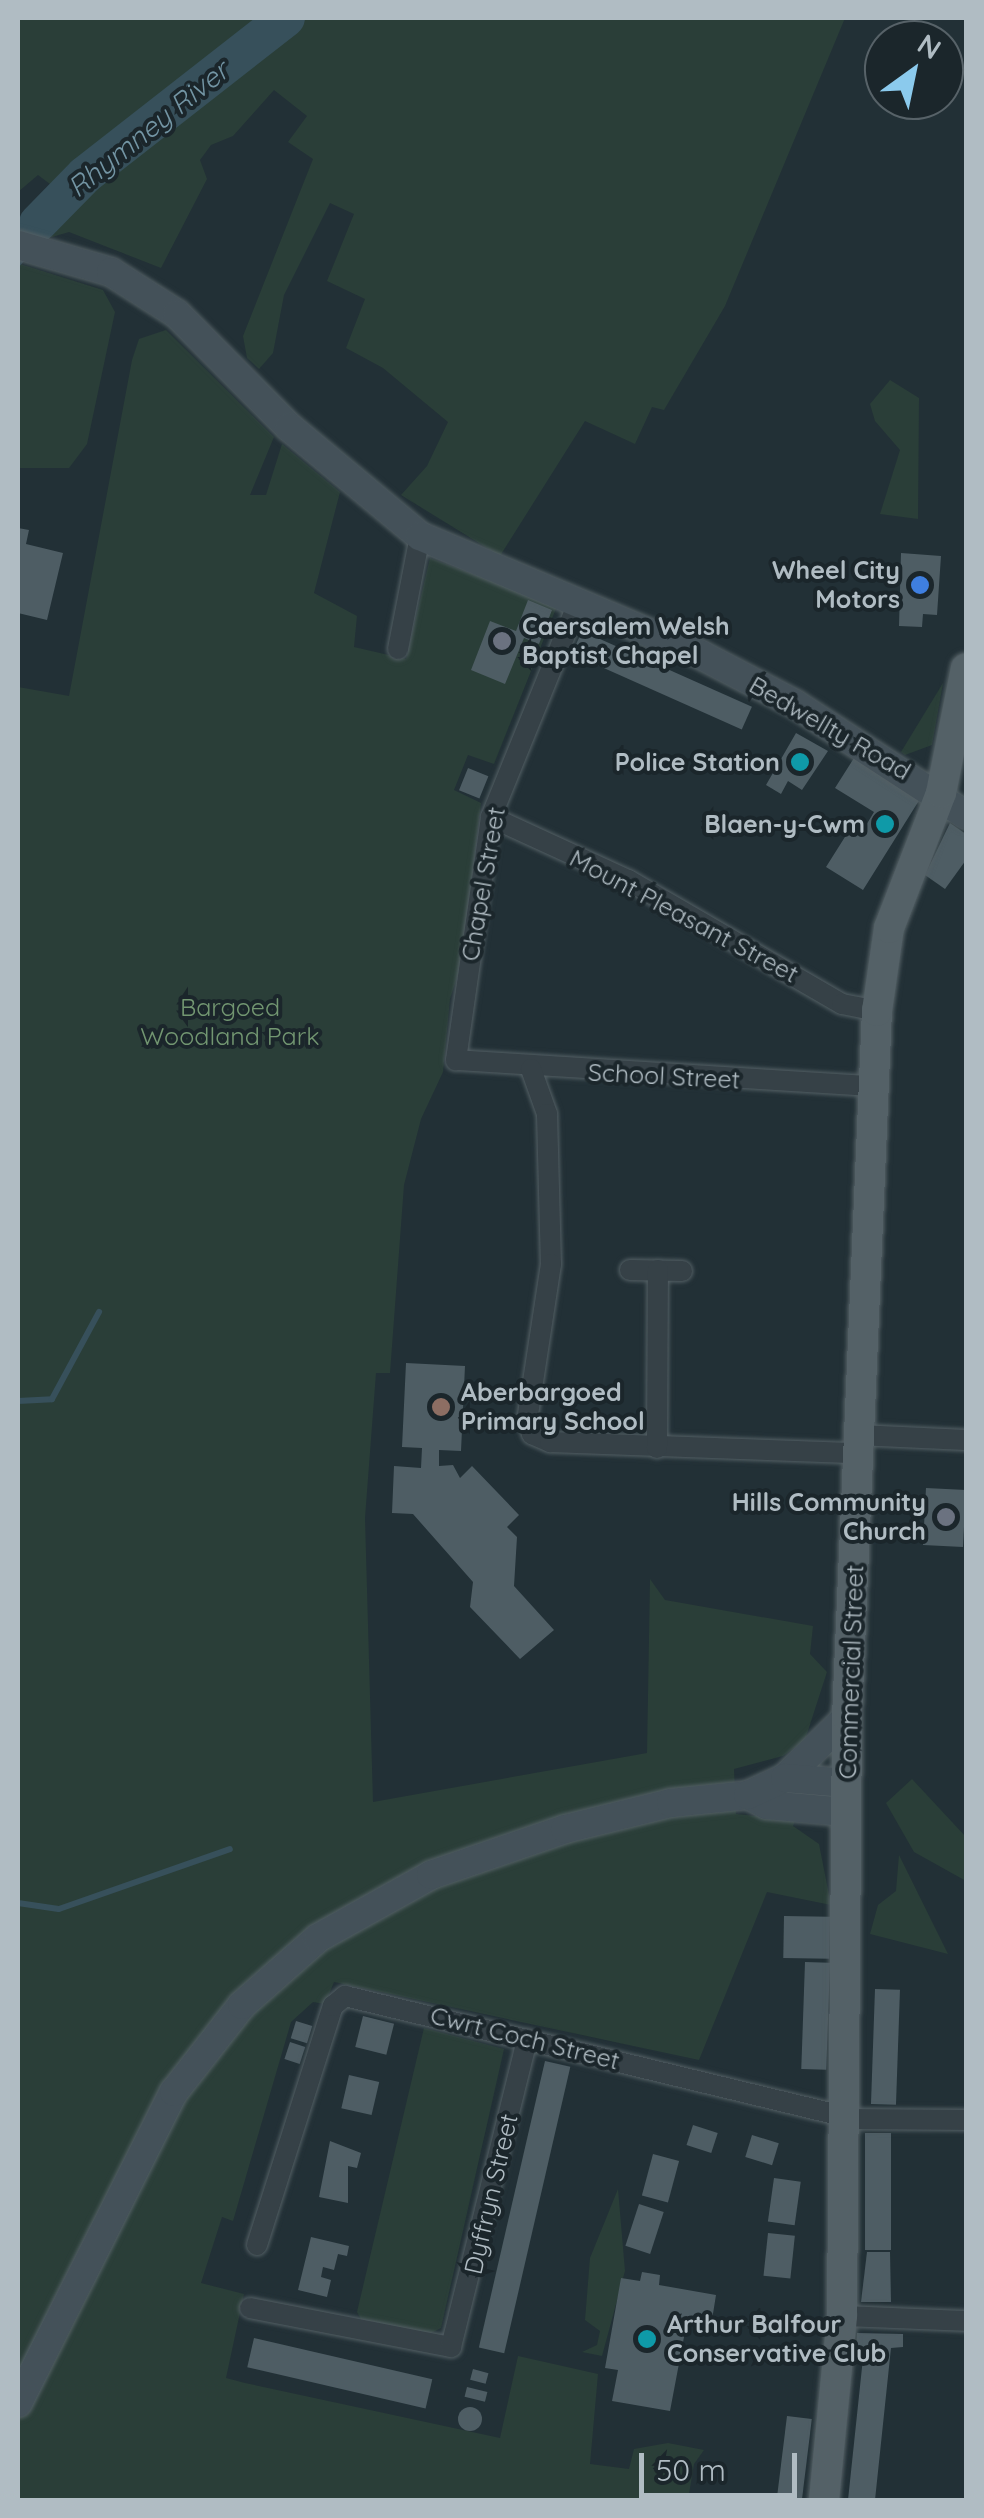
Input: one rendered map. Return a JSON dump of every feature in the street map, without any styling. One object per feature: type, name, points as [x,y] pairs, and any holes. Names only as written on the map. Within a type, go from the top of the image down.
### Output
[{"type":"main road","name":"Commercial Street","points":[[824,2500],[842,2316],[847,1718],[878,1011],[889,928],[940,793],[966,668]]},
{"type":"street","name":"Bedwellty Road","points":[[25,247],[111,272],[177,314],[289,427],[420,536],[578,603],[779,696],[940,793],[966,815]]},
{"type":"street","points":[[398,650],[420,536]]},
{"type":"street","name":"Chapel Street","points":[[456,1060],[491,817],[578,603]]},
{"type":"street","points":[[940,793],[966,749]]},
{"type":"street","name":"Mount Pleasant Street","points":[[491,817],[628,880],[842,1004],[878,1011]]},
{"type":"street","name":"School Street","points":[[456,1060],[531,1069],[873,1086]]},
{"type":"street","points":[[531,1069],[550,1144],[551,1264],[528,1420],[532,1434],[550,1442],[658,1448],[966,1440]]},
{"type":"street","points":[[630,1270],[682,1270]]},
{"type":"street","points":[[658,1270],[658,1448]]},
{"type":"street","points":[[18,2403],[174,2092],[207,2045],[280,1970],[347,1919],[496,1850],[672,1804],[748,1795],[785,1778],[847,1718]]},
{"type":"street","points":[[785,1778],[846,1797]]},
{"type":"street","points":[[748,1795],[767,1805],[846,1797]]},
{"type":"street","name":"Cwrt Coch Street","points":[[256,2246],[334,2006],[345,1996],[844,2116],[966,2120]]},
{"type":"street","name":"Dyffryn Street","points":[[250,2308],[450,2347],[527,2038]]},
{"type":"street","points":[[842,2316],[966,2321]]},
{"type":"green space","points":[[18,18],[845,18],[725,306],[664,410],[652,407],[635,444],[585,421],[500,556],[401,495],[427,466],[448,422],[383,368],[346,348],[365,299],[327,281],[354,214],[330,203],[284,295],[273,353],[259,369],[247,358],[243,336],[313,159],[288,142],[307,116],[274,90],[233,136],[211,145],[200,160],[207,179],[161,268],[69,232],[46,235],[64,215],[63,177],[54,187],[38,175],[18,192]]},
{"type":"green space","points":[[20,264],[103,290],[115,312],[87,444],[69,468],[18,468]]},
{"type":"green space","name":"Bargoed Woodland Park","points":[[166,330],[274,437],[250,495],[266,495],[282,444],[340,492],[314,593],[357,616],[354,647],[406,659],[430,558],[557,606],[494,764],[468,755],[454,790],[481,803],[461,965],[450,999],[443,1072],[421,1119],[404,1185],[390,1373],[376,1373],[365,1518],[373,1802],[647,1753],[650,1579],[665,1600],[813,1626],[810,1654],[827,1672],[805,1740],[783,1756],[734,1769],[736,1814],[795,1820],[793,1826],[819,1844],[831,1905],[767,1892],[699,2060],[334,1982],[325,2004],[313,2002],[291,2022],[233,2221],[222,2217],[201,2283],[244,2294],[226,2378],[245,2383],[500,2438],[518,2356],[598,2374],[590,2464],[629,2469],[634,2449],[668,2443],[704,2450],[694,2464],[688,2500],[18,2500],[18,687],[69,696],[132,360],[139,339]]},
{"type":"green space","points":[[890,380],[919,398],[918,519],[880,514],[900,450],[875,421],[870,404]]},
{"type":"green space","points":[[943,683],[932,745],[905,755],[901,752]]},
{"type":"green space","points":[[912,1779],[966,1837],[966,1881],[914,1852],[886,1803]]},
{"type":"green space","points":[[899,1855],[948,1954],[870,1934],[878,1905],[896,1891]]},
{"type":"green space","points":[[424,2028],[504,2049],[441,2328],[429,2334],[361,2319],[357,2312]]},
{"type":"green space","points":[[618,2189],[625,2271],[602,2356],[582,2352],[597,2345],[600,2331],[585,2320],[590,2258]]},
{"type":"water","points":[[63,177],[82,195],[18,268],[18,227]]},
{"type":"building","points":[[18,528],[29,530],[26,544],[63,553],[47,620],[18,613]]},
{"type":"building","points":[[901,553],[941,556],[937,615],[923,614],[922,627],[899,626]]},
{"type":"building","name":"Caersalem Welsh Baptist Chapel","points":[[528,600],[552,610],[539,644],[524,638],[505,684],[471,670],[490,621],[516,631]]},
{"type":"building","points":[[582,631],[752,707],[742,729],[572,654]]},
{"type":"building","name":"Police Station","points":[[796,733],[828,751],[802,790],[788,781],[781,794],[766,785]]},
{"type":"building","name":"Blaen-y-Cwm","points":[[854,758],[920,799],[863,890],[826,867],[855,821],[865,827],[874,812],[835,788]]},
{"type":"building","points":[[468,768],[488,776],[479,798],[459,790]]},
{"type":"building","points":[[950,823],[966,834],[966,860],[945,889],[925,875]]},
{"type":"building","points":[[406,1363],[465,1366],[461,1451],[439,1450],[439,1466],[453,1465],[460,1478],[472,1466],[519,1515],[507,1527],[517,1537],[514,1586],[554,1630],[520,1659],[470,1607],[473,1582],[413,1514],[392,1513],[394,1466],[421,1468],[422,1448],[402,1447]]},
{"type":"building","name":"Hills Community Church","points":[[926,1488],[966,1490],[963,1547],[923,1545]]},
{"type":"building","points":[[784,1916],[830,1917],[829,1959],[783,1958]]},
{"type":"building","points":[[805,1962],[830,1963],[826,2070],[801,2069]]},
{"type":"building","points":[[875,1989],[900,1990],[896,2105],[871,2104]]},
{"type":"building","points":[[363,2016],[394,2024],[386,2055],[355,2047]]},
{"type":"building","points":[[296,2021],[312,2026],[307,2043],[291,2038]]},
{"type":"building","points":[[290,2042],[305,2047],[300,2064],[284,2059]]},
{"type":"building","points":[[545,2061],[570,2067],[504,2353],[479,2347]]},
{"type":"building","points":[[349,2075],[379,2082],[372,2115],[341,2108]]},
{"type":"building","points":[[693,2125],[718,2133],[711,2153],[687,2145]]},
{"type":"building","points":[[865,2133],[891,2133],[891,2250],[865,2250]]},
{"type":"building","points":[[752,2135],[779,2143],[772,2165],[745,2157]]},
{"type":"building","points":[[330,2141],[361,2153],[357,2168],[348,2166],[348,2203],[319,2197]]},
{"type":"building","points":[[653,2154],[679,2161],[668,2203],[642,2196]]},
{"type":"building","points":[[774,2178],[801,2182],[795,2225],[768,2222]]},
{"type":"building","points":[[639,2204],[664,2212],[650,2254],[625,2246]]},
{"type":"building","points":[[768,2233],[795,2236],[790,2279],[764,2276]]},
{"type":"building","points":[[311,2237],[349,2246],[347,2256],[338,2254],[334,2270],[323,2267],[321,2277],[331,2280],[327,2297],[298,2290]]},
{"type":"building","points":[[867,2252],[890,2252],[891,2302],[861,2302]]},
{"type":"building","name":"Arthur Balfour Conservative Club","points":[[642,2272],[660,2275],[659,2285],[716,2295],[712,2320],[688,2316],[670,2411],[612,2401],[618,2370],[605,2368],[621,2278],[640,2281]]},
{"type":"building","points":[[857,2333],[903,2334],[903,2347],[891,2348],[875,2500],[848,2500],[863,2358],[855,2357]]},
{"type":"building","points":[[254,2338],[432,2379],[426,2408],[247,2367]]},
{"type":"building","points":[[473,2369],[488,2373],[486,2384],[470,2380]]},
{"type":"building","points":[[467,2387],[487,2392],[485,2402],[465,2397]]},
{"type":"building","points":[[465,2407],[475,2407],[482,2419],[475,2431],[465,2431],[458,2424],[458,2414]]},
{"type":"building","points":[[787,2416],[812,2419],[802,2500],[777,2499]]},
{"type":"waterway","name":"Rhymney River","points":[[38,223],[85,175],[286,18]]},
{"type":"waterway","points":[[18,1401],[52,1399],[99,1312]]},
{"type":"waterway","points":[[18,1903],[59,1909],[230,1849]]},
{"type":"place","name":"Wheel City Motors","points":[[920,585]]},
{"type":"place","name":"Caersalem Welsh Baptist Chapel","points":[[502,641]]},
{"type":"place","name":"Police Station","points":[[800,762]]},
{"type":"place","name":"Blaen-y-Cwm","points":[[885,824]]},
{"type":"place","name":"Aberbargoed Primary School","points":[[441,1407]]},
{"type":"place","name":"Hills Community Church","points":[[946,1517]]},
{"type":"place","name":"Arthur Balfour Conservative Club","points":[[647,2339]]}]
